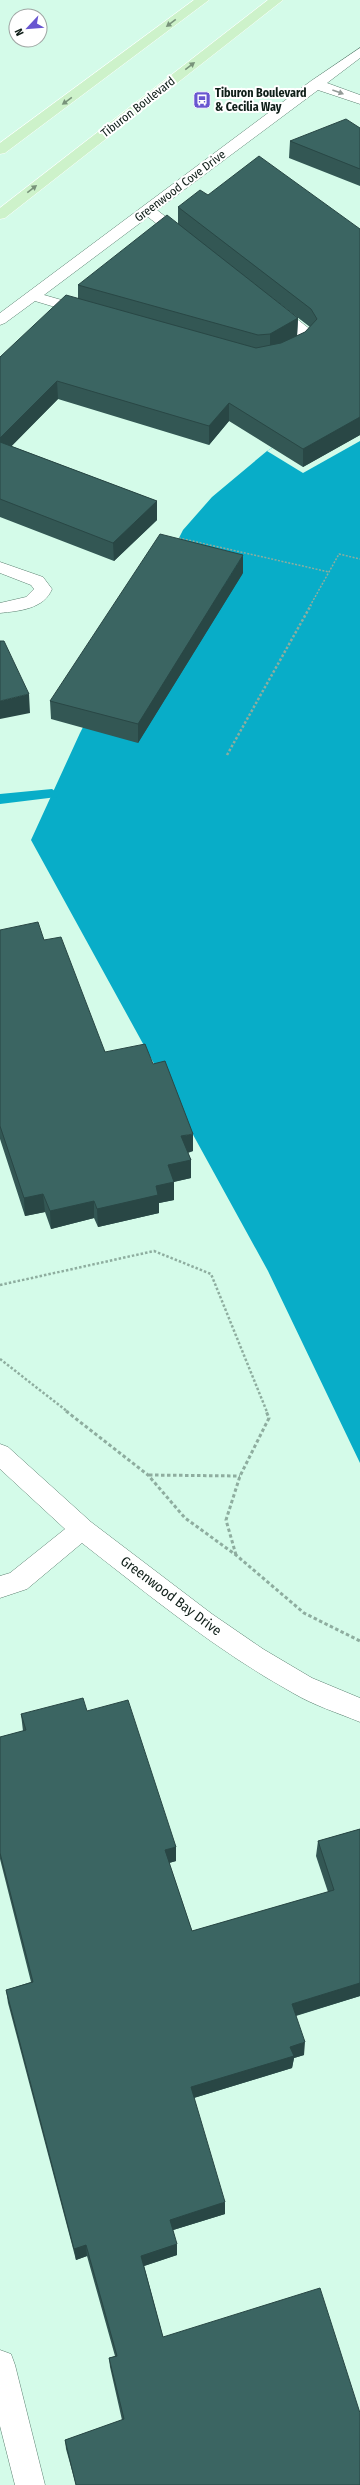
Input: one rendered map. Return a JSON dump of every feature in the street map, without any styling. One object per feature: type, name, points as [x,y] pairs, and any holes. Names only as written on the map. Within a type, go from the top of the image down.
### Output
[{"type":"main road","points":[[0,150],[202,0]]},
{"type":"main road","name":"Tiburon Boulevard","points":[[0,213],[276,0]]},
{"type":"main road","points":[[0,136],[28,129]]},
{"type":"street","name":"Greenwood Cove Drive","points":[[0,320],[360,52]]},
{"type":"street","points":[[316,84],[360,100]]},
{"type":"street","points":[[148,210],[198,249]]},
{"type":"street","points":[[32,296],[100,315]]},
{"type":"street","points":[[260,297],[306,334],[307,337],[302,343],[274,358]]},
{"type":"street","points":[[0,567],[37,582],[43,589],[38,598],[32,601],[0,608]]},
{"type":"street","name":"Greenwood Bay Drive","points":[[0,1454],[82,1529],[203,1622],[254,1658],[303,1686],[360,1710]]},
{"type":"street","points":[[0,1587],[18,1581],[82,1529]]},
{"type":"street","points":[[0,2365],[30,2485]]},
{"type":"path","points":[[179,538],[329,572]]},
{"type":"path","points":[[227,755],[340,554],[360,558]]},
{"type":"path","points":[[0,1285],[154,1251],[211,1274],[269,1418],[240,1476],[226,1520],[236,1556]]},
{"type":"path","points":[[0,1359],[148,1475],[185,1518],[236,1556],[304,1613],[360,1641]]},
{"type":"path","points":[[148,1475],[240,1476]]},
{"type":"water","points":[[360,397],[360,1463],[268,1271],[31,840],[80,733],[183,530],[212,497],[267,451]]},
{"type":"pier","points":[[360,397],[360,441],[303,473],[267,451]]},
{"type":"building","points":[[346,119],[360,128],[360,169],[290,141]]},
{"type":"building","points":[[259,156],[360,229],[360,417],[303,449],[229,403],[209,426],[57,381],[0,438],[0,357],[66,295],[256,348],[281,343],[305,332],[317,319],[311,309],[178,207],[200,190],[208,195]]},
{"type":"building","points":[[167,215],[298,318],[270,334],[258,335],[78,285]]},
{"type":"building","points":[[0,442],[157,501],[113,543],[0,499]]},
{"type":"building","points":[[160,534],[243,555],[138,724],[50,701]]},
{"type":"building","points":[[0,641],[4,641],[29,694],[0,701]]},
{"type":"building","points":[[38,922],[44,940],[61,937],[105,1052],[145,1044],[153,1064],[165,1061],[193,1134],[181,1136],[191,1160],[168,1165],[174,1182],[156,1186],[158,1195],[97,1209],[94,1201],[50,1211],[43,1194],[24,1198],[0,1126],[0,930]]},
{"type":"building","points":[[83,1698],[87,1711],[128,1700],[176,1847],[165,1850],[192,1931],[334,1890],[318,1841],[360,1829],[360,1983],[292,2004],[305,2042],[290,2047],[294,2056],[191,2087],[225,2202],[170,2220],[177,2244],[141,2256],[163,2337],[320,2288],[360,2413],[360,2485],[76,2485],[65,2440],[124,2419],[109,2358],[117,2356],[86,2245],[74,2249],[6,1990],[33,1982],[0,1853],[0,1737],[26,1730],[21,1714]]},
{"type":"waterway","points":[[0,799],[52,794]]},
{"type":"place","name":"Tiburon Boulevard & Cecilia Way","points":[[202,100]]}]
